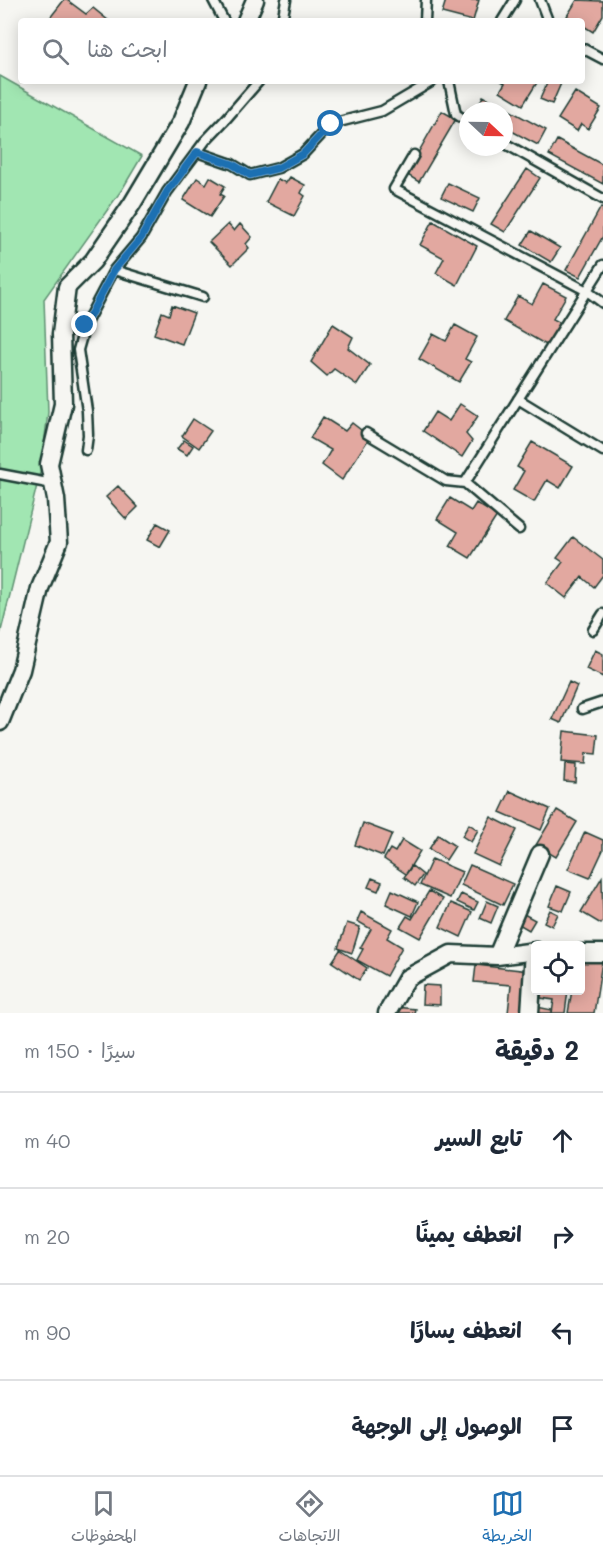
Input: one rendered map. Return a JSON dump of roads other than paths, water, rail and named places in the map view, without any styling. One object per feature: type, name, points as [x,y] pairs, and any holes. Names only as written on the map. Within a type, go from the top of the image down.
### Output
[{"type":"street","points":[[247,18],[255,0]]},
{"type":"street","points":[[0,722],[21,670],[40,588],[59,542],[56,499],[49,464],[63,404],[62,334],[67,287],[93,261],[132,204],[181,122],[197,84]]},
{"type":"street","points":[[497,956],[540,854]]},
{"type":"street","points":[[387,1013],[407,978],[452,954],[497,956],[531,952]]},
{"type":"street","points":[[585,952],[603,953]]},
{"type":"street","points":[[530,1013],[531,995]]},
{"type":"lane","points":[[213,0],[222,18]]},
{"type":"lane","points":[[283,18],[286,0]]},
{"type":"lane","points":[[426,0],[426,18]]},
{"type":"lane","points":[[504,18],[515,0]]},
{"type":"lane","points":[[540,0],[547,18]]},
{"type":"lane","points":[[585,50],[603,59]]},
{"type":"lane","points":[[86,450],[87,411],[78,350],[85,325],[114,270],[141,238],[167,192],[197,152],[256,84]]},
{"type":"lane","points":[[197,152],[232,164],[250,175],[278,168],[303,154],[331,124],[382,111],[428,84]]},
{"type":"lane","points":[[450,84],[456,114],[459,116]]},
{"type":"lane","points":[[513,148],[603,199]]},
{"type":"lane","points":[[414,155],[394,189],[586,291],[603,303]]},
{"type":"lane","points":[[465,483],[603,265]]},
{"type":"lane","points":[[114,270],[203,297]]},
{"type":"lane","points":[[518,399],[603,451]]},
{"type":"lane","points":[[366,433],[446,481],[465,483],[519,529]]},
{"type":"lane","points":[[0,474],[53,484]]},
{"type":"lane","points":[[593,630],[603,614]]},
{"type":"lane","points":[[582,710],[603,702]]}]
